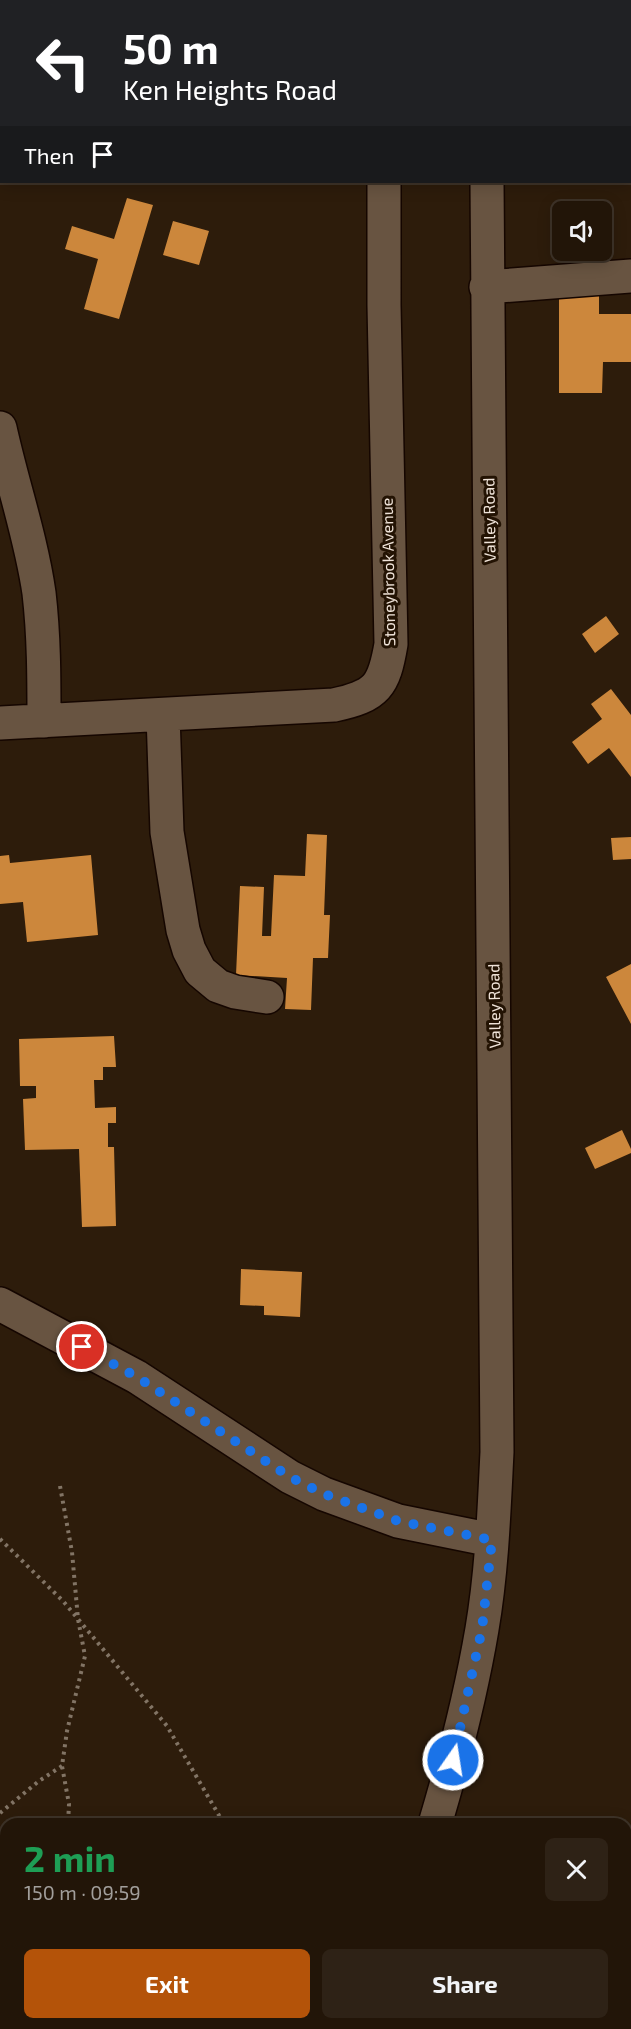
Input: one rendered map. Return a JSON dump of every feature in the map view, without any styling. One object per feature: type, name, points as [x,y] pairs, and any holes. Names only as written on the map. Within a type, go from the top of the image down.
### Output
[{"type":"street","name":"Stoneybrook Avenue","points":[[0,723],[334,705],[358,700],[370,693],[381,681],[387,668],[391,644],[384,317],[384,183]]},
{"type":"street","name":"Valley Road","points":[[437,1818],[482,1629],[492,1540],[497,1452],[486,286],[487,183]]},
{"type":"street","points":[[486,286],[631,276]]},
{"type":"street","points":[[0,428],[27,534],[38,591],[44,646],[44,721]]},
{"type":"street","points":[[164,715],[167,832],[181,920],[189,950],[200,971],[218,986],[235,992],[267,997]]},
{"type":"street","points":[[0,1304],[137,1377],[270,1465],[324,1494],[398,1521],[492,1540]]},
{"type":"path","points":[[60,1486],[72,1552],[78,1619],[85,1656],[67,1731],[62,1766],[69,1804],[68,1818]]},
{"type":"path","points":[[0,1539],[63,1601],[167,1726],[221,1818]]},
{"type":"path","points":[[0,1813],[39,1781],[62,1766]]},
{"type":"building","points":[[127,198],[153,205],[119,319],[84,309],[98,259],[65,249],[72,226],[114,239]]},
{"type":"building","points":[[173,221],[209,231],[199,265],[163,255]]},
{"type":"building","points":[[559,295],[599,295],[599,314],[631,314],[631,362],[603,362],[602,393],[559,393]]},
{"type":"building","points":[[606,616],[619,634],[595,653],[582,634]]},
{"type":"building","points":[[611,689],[631,715],[631,777],[609,748],[588,764],[572,742],[602,719],[591,704]]},
{"type":"building","points":[[307,834],[327,835],[324,915],[330,915],[328,958],[313,958],[311,1010],[285,1009],[287,978],[236,975],[240,886],[264,887],[262,936],[271,936],[274,875],[305,876]]},
{"type":"building","points":[[631,837],[631,859],[613,860],[611,838]]},
{"type":"building","points":[[9,855],[10,863],[91,855],[98,935],[27,942],[23,902],[0,904],[0,856]]},
{"type":"building","points":[[631,964],[631,1024],[606,977]]},
{"type":"building","points":[[114,1036],[116,1067],[103,1067],[103,1080],[94,1080],[95,1108],[116,1107],[116,1123],[108,1123],[108,1147],[114,1147],[116,1226],[82,1227],[79,1149],[25,1150],[23,1099],[36,1098],[36,1086],[20,1086],[19,1039]]},
{"type":"building","points":[[622,1130],[631,1153],[595,1169],[585,1148]]},
{"type":"building","points":[[241,1269],[302,1272],[300,1317],[264,1315],[264,1306],[240,1305]]},
{"type":"route","points":[[82,1347],[137,1377],[290,1477],[324,1494],[398,1521],[492,1540],[482,1629],[453,1760]]}]
